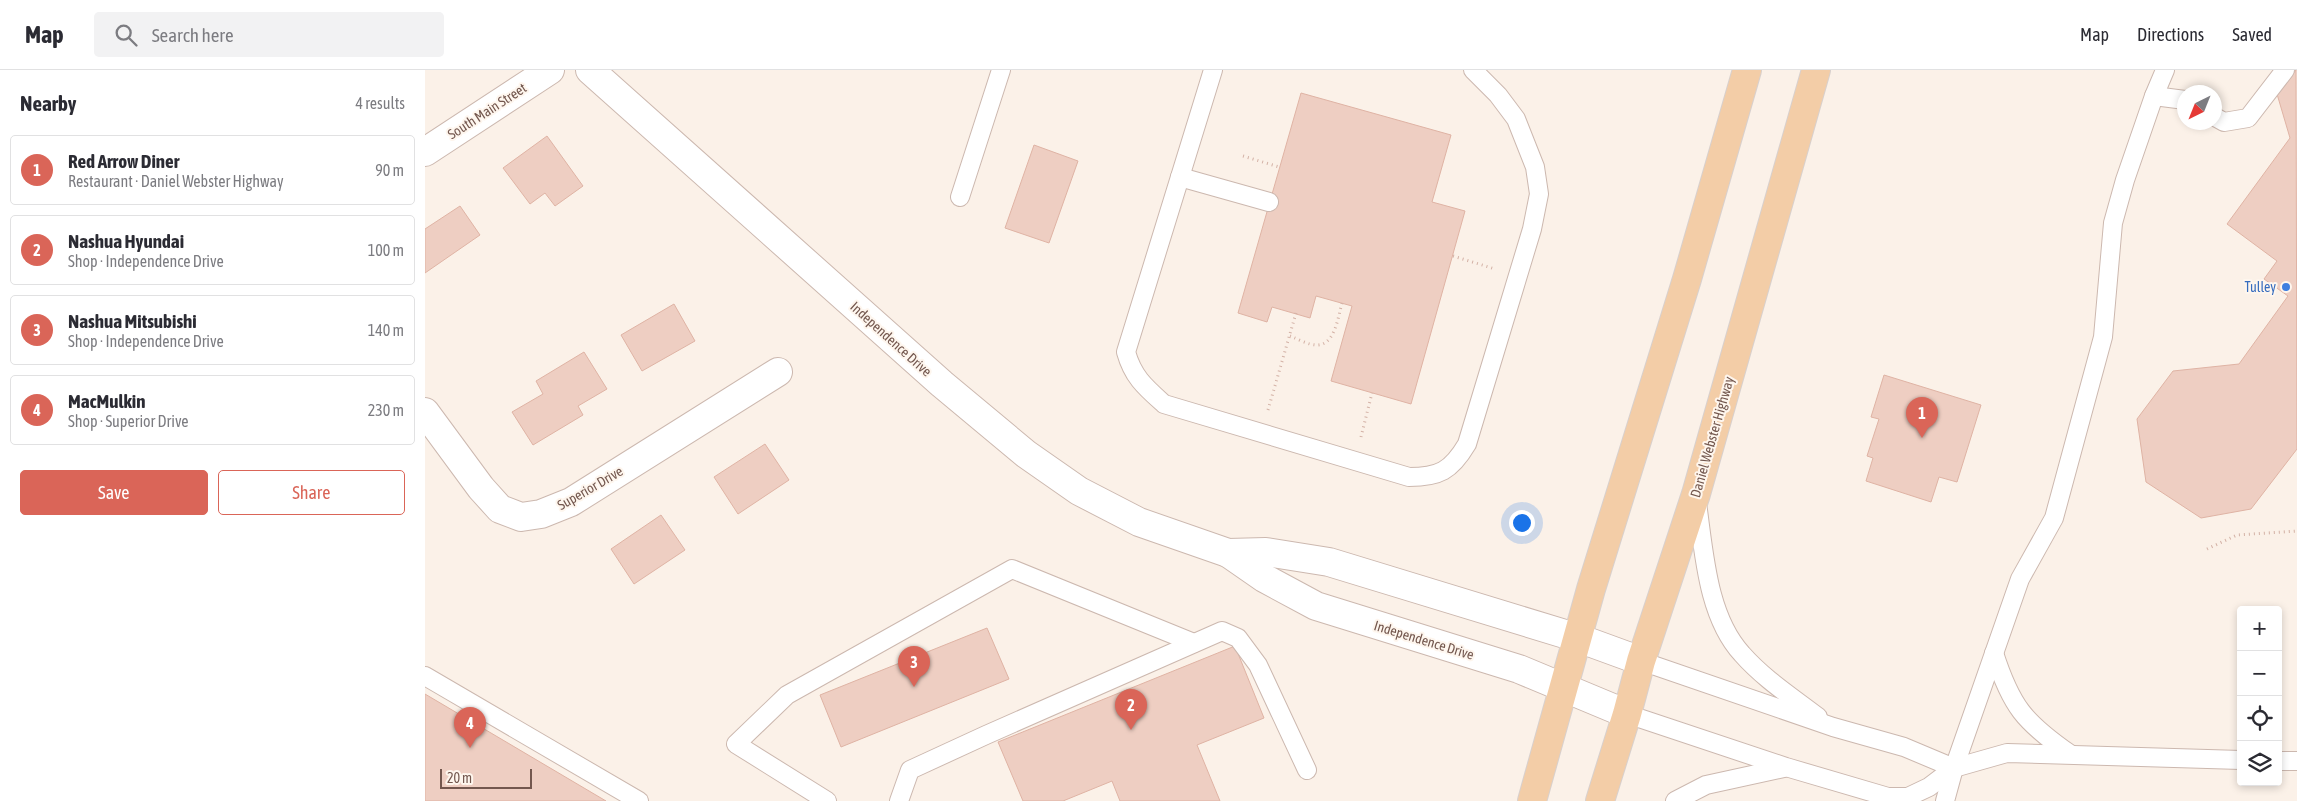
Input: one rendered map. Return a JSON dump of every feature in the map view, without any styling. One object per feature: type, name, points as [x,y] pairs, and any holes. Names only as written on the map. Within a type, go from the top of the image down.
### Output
[{"type":"main road","points":[[1532,801],[1591,589],[1687,279],[1747,70]]},
{"type":"main road","name":"Daniel Webster Highway","points":[[1599,801],[1627,714],[1641,661],[1696,494],[1817,70]]},
{"type":"street","name":"South Main Street","points":[[425,152],[550,70]]},
{"type":"street","name":"Independence Drive","points":[[590,70],[942,384],[1025,454],[1079,491],[1139,522],[1228,553],[1265,578],[1316,606],[1519,669],[1563,689],[1627,714]]},
{"type":"street","name":"Superior Drive","points":[[425,412],[481,488],[500,509],[521,517],[541,514],[571,502],[778,372]]},
{"type":"street","name":"Independence Drive","points":[[1228,553],[1266,552],[1329,562],[1578,638],[1641,661]]},
{"type":"lane","points":[[960,197],[1001,70]]},
{"type":"lane","points":[[1213,70],[1126,352],[1130,368],[1164,404],[1409,478],[1426,477],[1441,473],[1457,460],[1467,444],[1532,230],[1539,194],[1535,167],[1516,119],[1498,95],[1473,70]]},
{"type":"lane","points":[[1945,801],[1954,768],[2020,579],[2054,518],[2103,337],[2113,223],[2125,180],[2165,70]]},
{"type":"lane","points":[[2222,121],[2248,118],[2285,70]]},
{"type":"lane","points":[[2154,96],[2177,99]]},
{"type":"lane","points":[[1180,177],[1269,202]]},
{"type":"lane","points":[[1696,494],[1711,590],[1727,633],[1741,653],[1767,679],[1833,727]]},
{"type":"lane","points":[[827,801],[736,744],[787,695],[1012,568],[1194,643]]},
{"type":"lane","points":[[899,801],[910,770],[986,734],[1222,631],[1239,638],[1259,665],[1307,770]]},
{"type":"lane","points":[[1994,653],[2013,702],[2028,721],[2070,754]]},
{"type":"lane","points":[[1641,661],[1833,727],[1904,748],[1954,768]]},
{"type":"lane","points":[[425,676],[639,801]]},
{"type":"lane","points":[[1627,714],[1785,768],[1888,797],[1908,797],[1929,787],[1954,768],[2007,753],[2237,760]]},
{"type":"lane","points":[[2282,761],[2297,761]]},
{"type":"lane","points":[[1675,801],[1706,786],[1785,768]]},
{"type":"path","points":[[1243,156],[1279,167]]},
{"type":"path","points":[[1453,256],[1498,270]]},
{"type":"path","points":[[1290,336],[1316,345],[1324,343],[1331,338],[1342,303]]},
{"type":"path","points":[[1267,413],[1296,313]]},
{"type":"path","points":[[1360,440],[1372,393]]},
{"type":"path","points":[[2207,549],[2237,535],[2297,531]]},
{"type":"building","name":"Tulley","points":[[2296,70],[2297,449],[2251,509],[2201,518],[2146,482],[2137,419],[2173,371],[2239,364],[2288,296],[2264,279],[2277,261],[2227,224],[2290,138],[2277,94]]},
{"type":"building","points":[[1301,93],[1451,135],[1432,202],[1465,211],[1411,404],[1331,381],[1352,306],[1316,296],[1310,318],[1272,307],[1267,322],[1238,313]]},
{"type":"building","points":[[547,136],[583,186],[555,206],[545,193],[530,204],[503,168]]},
{"type":"building","points":[[1034,145],[1078,161],[1049,243],[1005,228]]},
{"type":"building","points":[[460,206],[480,235],[425,273],[425,229]]},
{"type":"building","points":[[674,304],[695,341],[642,371],[621,335]]},
{"type":"building","points":[[584,352],[607,389],[578,406],[583,415],[533,445],[512,412],[543,394],[536,381]]},
{"type":"building","points":[[1884,375],[1981,405],[1957,482],[1939,477],[1931,502],[1866,481],[1873,458],[1867,456],[1879,419],[1871,417]]},
{"type":"building","points":[[765,444],[789,480],[738,514],[714,477]]},
{"type":"building","points":[[661,515],[685,550],[634,584],[611,549]]},
{"type":"building","points":[[987,628],[1009,679],[841,747],[820,695]]},
{"type":"building","points":[[1235,646],[1264,718],[1197,745],[1220,801],[1120,801],[1112,781],[1063,801],[1023,801],[998,742]]},
{"type":"building","points":[[425,694],[606,801],[425,801]]},
{"type":"place","name":"Tulley","points":[[2286,287]]},
{"type":"place","name":"Red Arrow Diner","points":[[1922,438]]},
{"type":"place","name":"Nashua Mitsubishi","points":[[914,687]]},
{"type":"place","name":"Nashua Hyundai","points":[[1131,730]]},
{"type":"place","name":"MacMulkin","points":[[470,748]]}]
